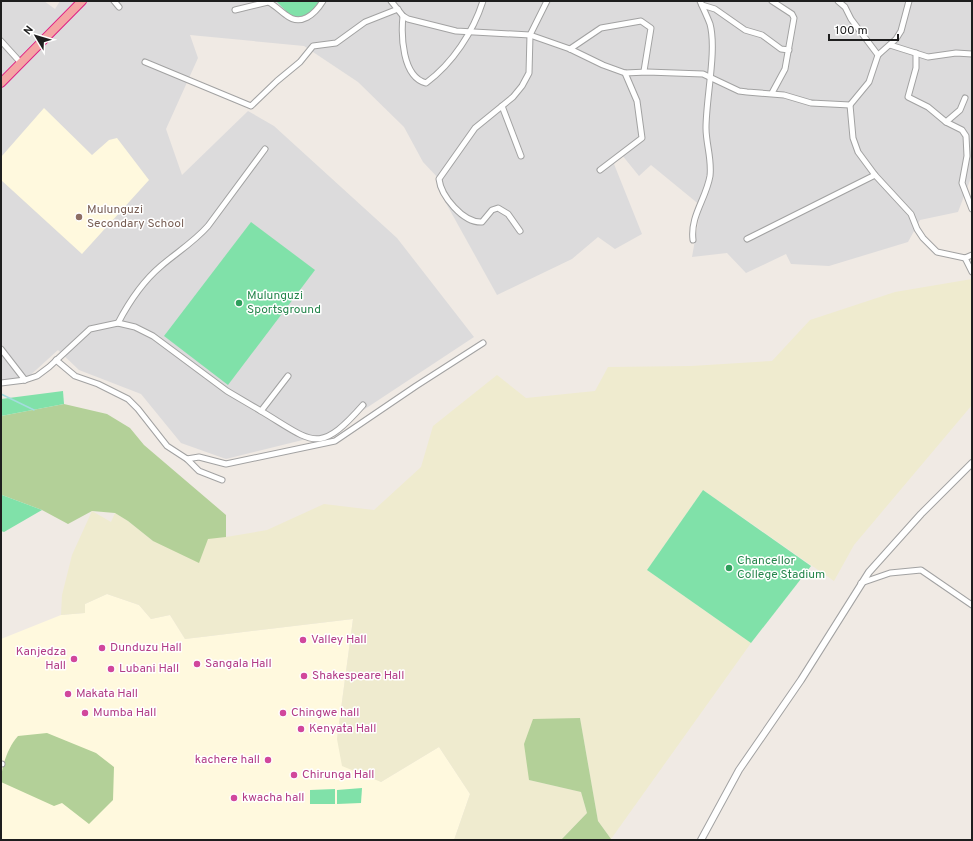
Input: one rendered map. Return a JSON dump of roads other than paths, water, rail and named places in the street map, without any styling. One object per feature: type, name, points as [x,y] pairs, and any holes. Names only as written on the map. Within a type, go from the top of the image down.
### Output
[{"type":"highway","points":[[1,83],[82,1]]},
{"type":"street","points":[[114,1],[119,7]]},
{"type":"street","points":[[235,10],[268,2],[295,20],[305,19],[322,1]]},
{"type":"street","points":[[391,1],[403,16],[427,24],[470,32],[530,35],[570,49],[603,65],[625,73],[644,72],[709,76],[739,91],[784,95],[811,104],[850,105]]},
{"type":"street","points":[[403,16],[402,45],[415,75],[421,81],[426,82],[431,79],[460,49],[477,19],[483,1]]},
{"type":"street","points":[[520,231],[508,214],[498,208],[492,210],[482,222],[470,219],[452,205],[440,187],[439,179],[475,128],[502,106],[522,86],[529,73],[530,35],[547,1]]},
{"type":"street","points":[[772,1],[792,14],[794,18],[785,69],[772,93]]},
{"type":"street","points":[[838,1],[845,7],[851,19],[878,55]]},
{"type":"street","points":[[909,1],[901,31],[890,45],[878,55],[869,82],[850,105],[854,144],[874,174],[910,212],[921,236],[937,252],[965,258],[972,255]]},
{"type":"street","points":[[701,3],[715,9],[745,30],[762,35],[781,49],[789,50]]},
{"type":"street","points":[[693,240],[693,220],[705,195],[711,167],[706,137],[712,42],[710,24],[701,3]]},
{"type":"street","points":[[145,62],[251,106],[282,76],[300,62],[314,46],[336,44],[365,22],[398,9]]},
{"type":"street","points":[[570,49],[601,28],[641,21],[651,28],[644,72]]},
{"type":"street","points":[[1,41],[21,63]]},
{"type":"street","points":[[890,45],[934,58],[956,52],[972,54]]},
{"type":"street","points":[[916,53],[916,68],[908,97],[928,107],[946,122],[962,130],[966,136],[967,156],[962,182],[972,209]]},
{"type":"street","points":[[600,170],[642,138],[637,101],[625,73]]},
{"type":"street","points":[[946,122],[960,110],[964,98]]},
{"type":"street","points":[[502,106],[521,156]]},
{"type":"street","points":[[118,323],[136,293],[159,267],[203,231],[265,149]]},
{"type":"street","points":[[747,239],[874,174]]},
{"type":"street","points":[[965,258],[972,272]]},
{"type":"street","points":[[1,382],[25,380],[37,376],[90,330],[118,323],[135,327],[154,336],[227,391],[306,438],[316,440],[337,432],[363,405]]},
{"type":"street","points":[[188,460],[199,457],[226,464],[335,441],[483,343]]},
{"type":"street","points":[[1,349],[25,380]]},
{"type":"street","points":[[56,360],[75,376],[98,384],[128,399],[138,409],[167,446],[188,460],[200,471],[222,480]]},
{"type":"street","points":[[260,411],[288,376]]},
{"type":"street","points":[[701,840],[739,770],[801,680],[860,584],[879,559],[972,463]]},
{"type":"street","points":[[860,584],[890,573],[921,570],[972,605]]},
{"type":"waterway","points":[[1,394],[34,410]]},
{"type":"place","name":"Mulunguzi Secondary School","points":[[79,217]]},
{"type":"place","name":"Mulunguzi Sportsground","points":[[239,303]]},
{"type":"place","name":"Chancellor College Stadium","points":[[729,568]]},
{"type":"place","name":"Valley Hall","points":[[303,640]]},
{"type":"place","name":"Dunduzu Hall","points":[[102,648]]},
{"type":"place","name":"Kanjedza Hall","points":[[74,659]]},
{"type":"place","name":"Sangala Hall","points":[[197,664]]},
{"type":"place","name":"Lubani Hall","points":[[111,669]]},
{"type":"place","name":"Shakespeare Hall","points":[[304,676]]},
{"type":"place","name":"Makata Hall","points":[[68,694]]},
{"type":"place","name":"Mumba Hall","points":[[85,713]]},
{"type":"place","name":"Chingwe hall","points":[[283,713]]},
{"type":"place","name":"Kenyata Hall","points":[[301,729]]},
{"type":"place","name":"kachere hall","points":[[268,760]]},
{"type":"place","name":"Chirunga Hall","points":[[294,775]]},
{"type":"place","name":"kwacha hall","points":[[234,798]]}]
